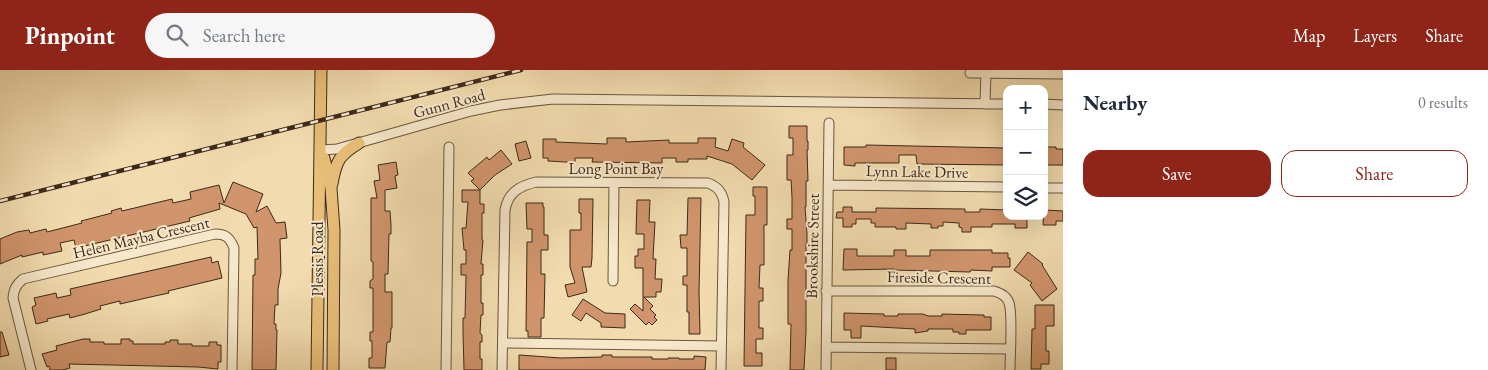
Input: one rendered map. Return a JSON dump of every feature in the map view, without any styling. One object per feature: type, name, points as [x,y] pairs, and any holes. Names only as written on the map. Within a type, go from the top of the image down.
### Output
[{"type":"main road","name":"Plessis Road","points":[[317,370],[318,178],[321,150],[321,70]]},
{"type":"main road","points":[[331,188],[336,164],[339,159],[359,143]]},
{"type":"main road","name":"Plessis Road","points":[[321,150],[331,188],[334,230],[332,370]]},
{"type":"street","points":[[970,73],[986,71],[1063,74]]},
{"type":"street","points":[[985,104],[986,71]]},
{"type":"street","name":"Gunn Road","points":[[321,150],[337,149],[471,111],[500,105],[553,99],[1003,104]]},
{"type":"street","points":[[1048,104],[1063,105]]},
{"type":"street","name":"Brookshire Street","points":[[826,370],[829,124]]},
{"type":"street","points":[[446,370],[449,147]]},
{"type":"street","name":"Long Point Bay","points":[[502,370],[506,200],[520,187],[536,182],[708,183],[716,186],[722,194],[724,202],[721,370]]},
{"type":"street","points":[[613,282],[614,183]]},
{"type":"street","name":"Lynn Lake Drive","points":[[828,185],[1003,187]]},
{"type":"street","points":[[1048,188],[1063,188]]},
{"type":"street","name":"Helen Mayba Crescent","points":[[31,370],[13,298],[17,283],[23,279],[215,234],[223,234],[231,240],[234,248],[232,370]]},
{"type":"street","name":"Fireside Crescent","points":[[826,291],[994,291],[1001,293],[1006,298],[1010,308],[1010,370]]},
{"type":"street","points":[[503,343],[721,346]]},
{"type":"street","points":[[826,348],[1010,348]]},
{"type":"building","points":[[789,126],[807,126],[808,141],[808,181],[806,181],[805,207],[807,244],[804,370],[790,370],[791,324],[788,324],[788,280],[790,250],[792,250],[792,229],[787,229],[787,219],[792,219],[792,197],[791,180],[787,180],[787,155],[793,155],[793,138],[789,138]]},
{"type":"building","points":[[607,138],[626,138],[626,142],[669,140],[669,143],[698,143],[698,138],[716,138],[715,147],[728,151],[732,139],[744,143],[743,147],[765,165],[752,180],[732,164],[707,156],[707,159],[688,159],[688,162],[676,162],[676,158],[662,158],[662,163],[592,162],[593,158],[575,158],[575,162],[565,162],[548,161],[548,158],[543,158],[543,139],[556,139],[556,142],[607,144]]},
{"type":"building","points":[[526,141],[531,158],[519,161],[515,144]]},
{"type":"building","points":[[866,145],[1003,148],[1003,165],[917,164],[916,155],[899,155],[899,163],[855,163],[855,166],[844,165],[844,147],[866,147]]},
{"type":"building","points":[[1048,147],[1063,149],[1063,165],[1048,165]]},
{"type":"building","points":[[501,150],[512,164],[495,175],[480,190],[471,181],[474,179],[468,173],[487,157],[489,160]]},
{"type":"building","points":[[396,162],[398,175],[395,176],[397,188],[385,190],[385,211],[390,211],[391,234],[389,234],[388,274],[385,274],[385,292],[392,292],[392,328],[390,342],[387,342],[385,368],[369,368],[369,358],[372,358],[370,332],[373,332],[373,288],[370,288],[370,281],[373,279],[373,262],[371,261],[371,198],[377,198],[374,181],[380,180],[378,165]]},
{"type":"building","points":[[233,182],[263,194],[256,212],[267,206],[276,223],[285,222],[287,238],[280,239],[281,273],[278,305],[275,305],[274,324],[276,324],[277,330],[276,370],[252,370],[253,275],[255,275],[255,259],[258,259],[257,227],[254,228],[246,214],[219,203],[220,209],[189,218],[190,221],[76,248],[74,240],[60,243],[62,251],[43,255],[43,252],[22,257],[22,255],[0,264],[0,239],[17,232],[29,230],[30,233],[46,229],[47,232],[82,223],[81,221],[112,213],[111,211],[121,208],[122,211],[172,199],[173,203],[191,199],[190,192],[219,185],[224,203]]},
{"type":"building","points":[[753,187],[767,187],[767,225],[764,225],[764,265],[760,265],[759,288],[763,288],[763,301],[759,301],[759,328],[763,328],[763,339],[756,339],[756,353],[762,353],[762,366],[744,366],[746,215],[755,215]]},
{"type":"building","points":[[462,190],[480,190],[480,204],[484,204],[484,213],[482,213],[483,240],[481,264],[483,264],[481,303],[483,303],[483,315],[481,315],[480,333],[482,335],[480,359],[482,359],[482,370],[464,370],[463,318],[465,318],[466,275],[461,275],[461,264],[466,264],[466,250],[464,250],[462,228],[466,228],[468,202],[462,202]]},
{"type":"building","points":[[688,198],[701,198],[700,334],[689,334],[687,285],[683,285],[683,276],[687,276],[687,248],[681,248],[680,235],[687,235]]},
{"type":"building","points":[[579,199],[593,199],[591,267],[582,267],[587,292],[568,297],[565,285],[575,283],[570,267],[570,230],[581,230]]},
{"type":"building","points":[[637,200],[650,200],[649,222],[655,222],[653,259],[656,259],[655,279],[662,279],[661,292],[656,292],[656,297],[644,297],[653,306],[650,309],[656,315],[654,317],[657,320],[652,325],[649,322],[646,325],[630,309],[635,304],[643,311],[643,268],[635,268],[635,256],[638,256],[638,249],[644,249],[644,234],[636,234]]},
{"type":"building","points":[[526,203],[543,203],[544,235],[548,235],[548,250],[541,250],[541,274],[545,274],[544,318],[541,318],[541,337],[528,337],[528,331],[526,331],[527,242],[532,242],[532,229],[527,229]]},
{"type":"building","points":[[843,207],[852,207],[852,212],[876,212],[876,208],[965,209],[965,212],[980,212],[980,209],[1003,210],[1003,220],[1027,220],[1027,228],[1015,228],[1015,224],[992,224],[992,227],[971,227],[971,232],[962,232],[959,223],[943,222],[943,226],[938,226],[938,228],[931,228],[931,224],[906,223],[906,229],[896,229],[896,227],[875,227],[875,223],[871,223],[871,219],[856,219],[856,224],[852,224],[852,227],[843,227],[843,218],[836,218],[837,212],[843,212]]},
{"type":"building","points":[[1048,210],[1063,211],[1063,221],[1056,221],[1056,225],[1043,225],[1043,220],[1048,220]]},
{"type":"building","points":[[844,249],[857,249],[857,256],[894,256],[894,250],[906,250],[906,256],[930,256],[930,250],[992,250],[992,253],[1008,253],[1010,267],[992,267],[992,271],[971,270],[970,272],[894,269],[843,270]]},
{"type":"building","points":[[1028,252],[1043,264],[1057,289],[1042,301],[1030,285],[1032,283],[1014,270]]},
{"type":"building","points":[[211,257],[212,263],[218,261],[222,278],[168,291],[169,293],[120,304],[120,301],[100,306],[101,309],[70,318],[69,314],[47,319],[48,321],[36,324],[32,307],[36,305],[34,298],[56,293],[57,298],[71,295],[70,289]]},
{"type":"building","points":[[583,299],[605,313],[625,314],[625,328],[601,327],[601,323],[586,313],[581,321],[572,315]]},
{"type":"building","points":[[1035,305],[1054,305],[1054,326],[1046,326],[1046,351],[1049,351],[1049,364],[1041,364],[1041,369],[1031,369]]},
{"type":"building","points":[[844,313],[884,314],[884,316],[898,316],[898,314],[923,314],[928,316],[942,316],[942,314],[984,315],[984,317],[991,317],[991,330],[966,330],[966,334],[959,334],[959,332],[953,332],[953,329],[928,329],[928,331],[915,333],[915,329],[861,326],[861,338],[851,338],[851,330],[844,330]]},
{"type":"building","points":[[0,332],[2,332],[9,355],[0,357]]},
{"type":"building","points":[[90,339],[90,342],[104,342],[104,344],[121,344],[121,339],[130,339],[130,341],[133,341],[133,344],[165,344],[165,342],[170,342],[170,340],[178,340],[178,344],[192,344],[192,346],[209,346],[209,342],[217,342],[217,345],[221,345],[221,362],[218,362],[218,369],[69,364],[70,368],[63,370],[50,370],[49,366],[47,367],[42,354],[57,350],[56,346]]},
{"type":"building","points":[[519,355],[561,358],[612,355],[612,357],[652,357],[652,359],[694,359],[694,356],[706,357],[705,370],[519,370]]},
{"type":"building","points":[[886,358],[896,358],[896,370],[886,370]]},
{"type":"railway","points":[[0,201],[521,70]]}]
